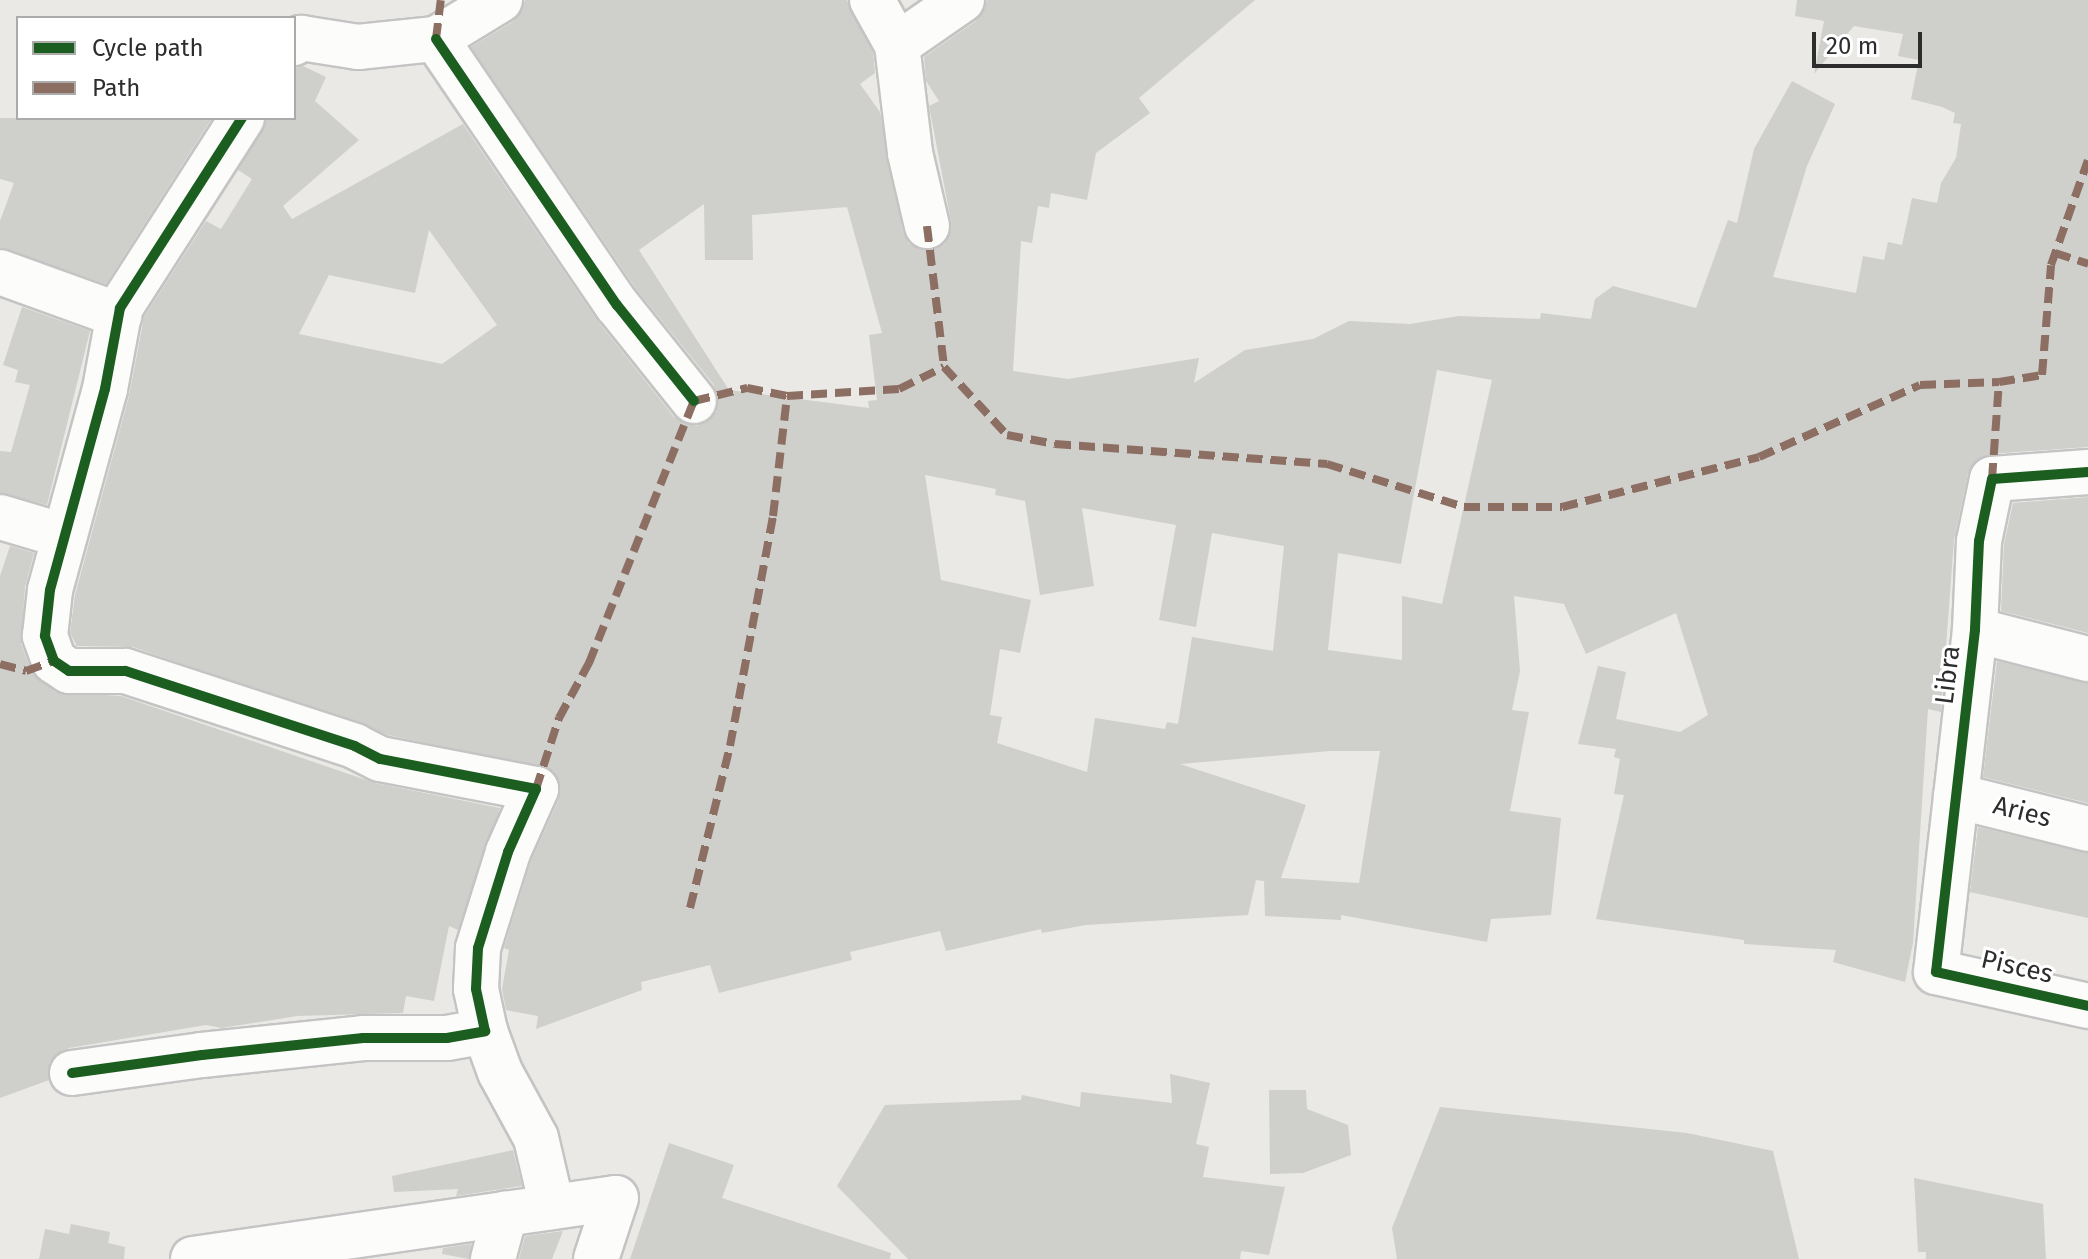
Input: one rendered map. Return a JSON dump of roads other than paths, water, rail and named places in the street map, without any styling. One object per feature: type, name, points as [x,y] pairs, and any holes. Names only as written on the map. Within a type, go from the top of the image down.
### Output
[{"type":"street","points":[[296,42],[301,38],[358,47],[436,39],[500,0]]},
{"type":"street","points":[[872,0],[897,45],[910,153],[927,226]]},
{"type":"street","points":[[897,45],[962,0]]},
{"type":"street","points":[[436,39],[617,305],[694,401]]},
{"type":"street","points":[[241,120],[119,315],[105,389],[50,590],[45,636],[54,661],[69,671],[125,671],[355,746],[380,759],[536,789],[502,866],[478,948],[476,989],[485,1031],[500,1072],[536,1138],[552,1207]]},
{"type":"street","points":[[0,272],[119,315]]},
{"type":"street","name":"Libra","points":[[1936,972],[1975,630],[1979,541],[1992,479],[2088,472]]},
{"type":"street","points":[[0,517],[64,536]]},
{"type":"street","points":[[1975,630],[2088,659]]},
{"type":"street","name":"Aries","points":[[1956,796],[2088,829]]},
{"type":"street","name":"Pisces","points":[[1936,972],[2088,1006]]},
{"type":"street","points":[[72,1073],[363,1038],[447,1038],[485,1031]]},
{"type":"street","points":[[193,1259],[267,1254],[616,1198],[596,1259]]},
{"type":"street","points":[[493,1259],[505,1214]]}]
